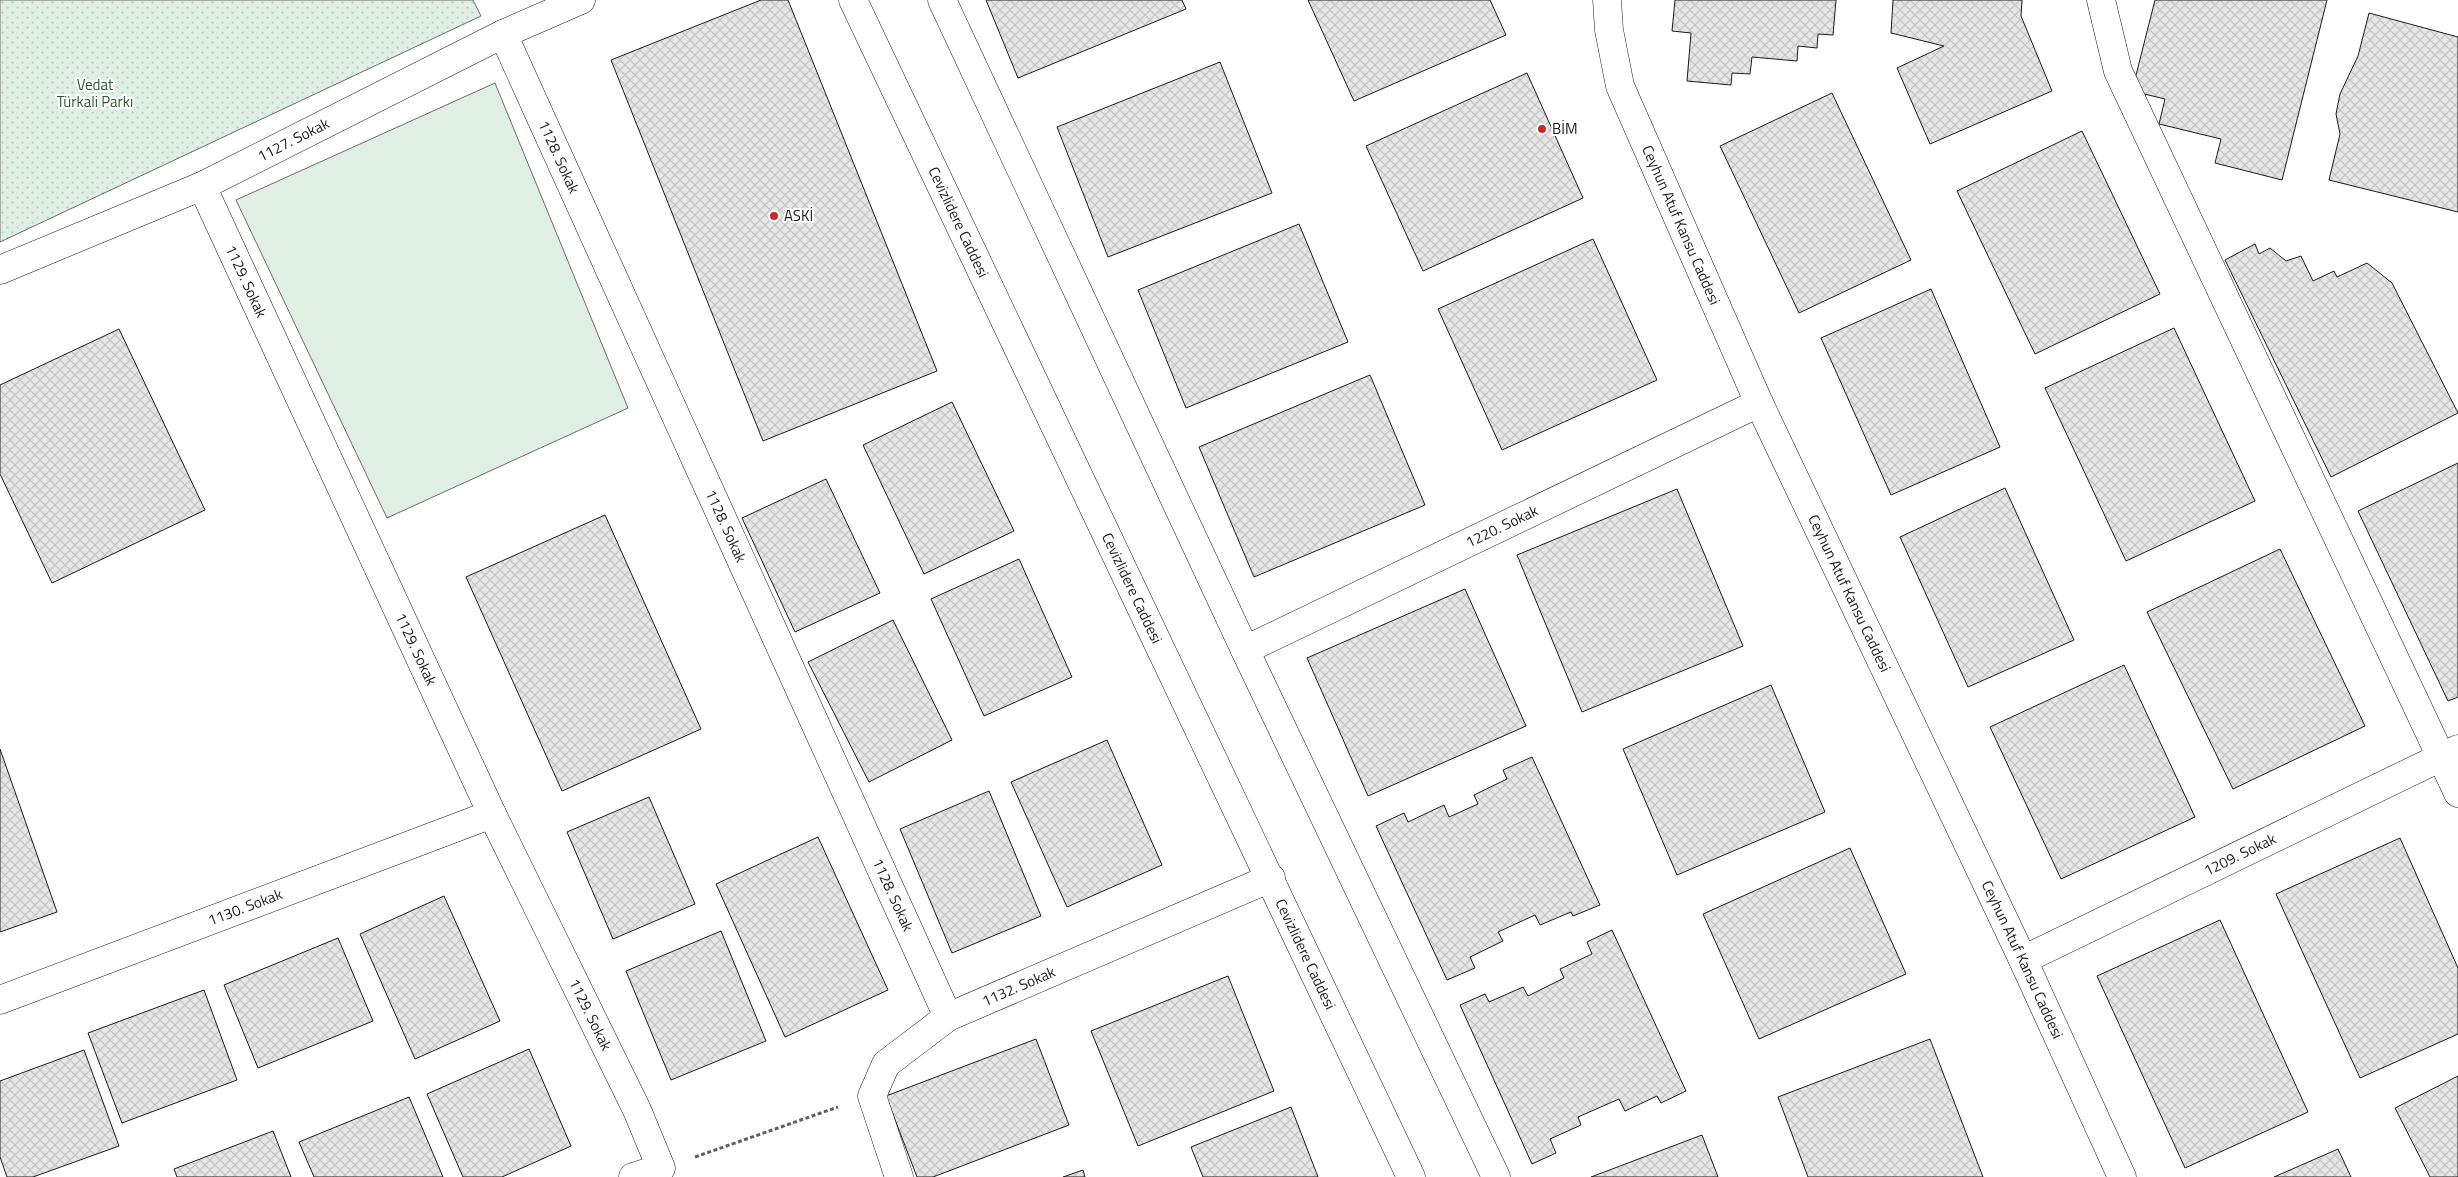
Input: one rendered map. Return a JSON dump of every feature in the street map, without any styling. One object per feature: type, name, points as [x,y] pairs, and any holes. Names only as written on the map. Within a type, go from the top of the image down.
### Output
[{"type":"street","name":"1127. Sokak","points":[[0,270],[202,186],[503,34],[581,0]]},
{"type":"street","name":"Cevizlidere Caddesi","points":[[853,0],[1173,676],[1271,878],[1411,1177]]},
{"type":"street","points":[[942,0],[1244,650],[1496,1177]]},
{"type":"street","name":"Ceyhun Atuf Kansu Caddesi","points":[[1607,0],[1609,30],[1620,86],[1759,403],[2023,960],[2122,1177]]},
{"type":"street","points":[[2101,0],[2118,71],[2449,753],[2458,793]]},
{"type":"street","name":"1128. Sokak","points":[[503,34],[948,1016]]},
{"type":"street","name":"1129. Sokak","points":[[202,186],[492,814],[637,1110],[662,1168]]},
{"type":"street","name":"1220. Sokak","points":[[1244,650],[1759,403]]},
{"type":"street","name":"1209. Sokak","points":[[2023,960],[2449,753]]},
{"type":"street","name":"1130. Sokak","points":[[0,1000],[492,814]]},
{"type":"street","name":"1132. Sokak","points":[[872,1096],[886,1064],[948,1016],[1271,878]]},
{"type":"street","points":[[872,1096],[899,1177]]},
{"type":"street","points":[[633,1177],[662,1168]]},
{"type":"path","points":[[662,1168],[872,1096]]},
{"type":"green space","name":"Vedat Türkali Parkı","points":[[0,0],[473,0],[481,16],[0,242]]},
{"type":"green space","points":[[495,83],[628,408],[387,518],[236,200]]},
{"type":"building","name":"ASKİ","points":[[761,0],[788,0],[937,371],[763,441],[611,60]]},
{"type":"building","points":[[986,0],[1182,0],[1186,9],[1018,78]]},
{"type":"building","points":[[1308,0],[1490,0],[1506,35],[1354,101]]},
{"type":"building","points":[[1675,0],[1836,0],[1833,35],[1818,34],[1817,48],[1798,46],[1797,61],[1752,57],[1750,74],[1732,73],[1731,85],[1687,81],[1691,33],[1672,31]]},
{"type":"building","points":[[1893,0],[2022,0],[2021,16],[2052,91],[1930,144],[1897,68],[1944,46],[1891,33]]},
{"type":"building","points":[[2155,0],[2327,0],[2282,180],[2215,163],[2221,139],[2159,124],[2165,99],[2132,91]]},
{"type":"building","points":[[2369,13],[2458,37],[2458,212],[2329,180],[2340,134],[2336,114],[2340,94],[2358,56]]},
{"type":"building","points":[[1220,62],[1272,193],[1108,257],[1057,127]]},
{"type":"building","points":[[1527,73],[1583,198],[1423,271],[1366,146]]},
{"type":"building","points":[[1832,93],[1911,260],[1799,313],[1720,146]]},
{"type":"building","points":[[2082,131],[2160,294],[2035,354],[1957,191]]},
{"type":"building","points":[[1299,224],[1348,342],[1186,408],[1138,290]]},
{"type":"building","points":[[1593,239],[1657,380],[1502,450],[1438,309]]},
{"type":"building","points":[[2255,244],[2259,254],[2270,248],[2286,261],[2301,256],[2313,281],[2334,271],[2337,277],[2367,263],[2392,283],[2458,413],[2331,477],[2225,260]]},
{"type":"building","points":[[1931,289],[2000,447],[1891,495],[1821,338]]},
{"type":"building","points":[[2174,328],[2255,501],[2126,561],[2045,388]]},
{"type":"building","points":[[119,329],[205,510],[52,583],[0,474],[0,385]]},
{"type":"building","points":[[1370,375],[1425,505],[1254,577],[1199,447]]},
{"type":"building","points":[[952,402],[1014,531],[924,574],[863,445]]},
{"type":"building","points":[[2458,463],[2458,697],[2448,701],[2358,511]]},
{"type":"building","points":[[826,479],[880,593],[795,632],[742,518]]},
{"type":"building","points":[[2005,488],[2074,640],[1968,687],[1900,537]]},
{"type":"building","points":[[1677,489],[1743,646],[1582,712],[1517,555]]},
{"type":"building","points":[[605,515],[701,729],[562,791],[466,577]]},
{"type":"building","points":[[2280,549],[2365,726],[2233,789],[2147,612]]},
{"type":"building","points":[[1019,559],[1072,677],[984,716],[931,599]]},
{"type":"building","points":[[1465,589],[1526,726],[1368,796],[1307,658]]},
{"type":"building","points":[[893,620],[952,740],[869,782],[808,662]]},
{"type":"building","points":[[2124,665],[2195,817],[2061,879],[1990,727]]},
{"type":"building","points":[[1771,685],[1825,812],[1677,875],[1623,749]]},
{"type":"building","points":[[1107,740],[1162,865],[1067,907],[1011,782]]},
{"type":"building","points":[[0,749],[57,912],[0,932]]},
{"type":"building","points":[[1532,757],[1600,905],[1573,916],[1571,912],[1540,925],[1535,915],[1498,932],[1503,941],[1470,957],[1475,968],[1447,980],[1376,826],[1404,813],[1408,822],[1444,805],[1449,817],[1478,804],[1474,795],[1507,779],[1503,770]]},
{"type":"building","points":[[989,791],[1041,916],[952,953],[900,829]]},
{"type":"building","points":[[649,797],[695,904],[613,939],[567,832]]},
{"type":"building","points":[[818,837],[888,990],[785,1037],[716,884]]},
{"type":"building","points":[[2400,838],[2458,968],[2458,1034],[2360,1078],[2276,894]]},
{"type":"building","points":[[1850,848],[1906,974],[1759,1039],[1703,914]]},
{"type":"building","points":[[444,896],[500,1021],[415,1059],[360,934]]},
{"type":"building","points":[[2220,920],[2308,1112],[2185,1168],[2097,976]]},
{"type":"building","points":[[1612,930],[1686,1091],[1661,1103],[1657,1096],[1625,1111],[1619,1099],[1578,1117],[1581,1125],[1550,1139],[1556,1153],[1532,1164],[1460,1005],[1485,994],[1489,1002],[1523,987],[1528,996],[1564,978],[1560,969],[1592,954],[1587,942]]},
{"type":"building","points":[[721,931],[766,1041],[671,1080],[626,971]]},
{"type":"building","points":[[338,938],[373,1021],[258,1068],[224,985]]},
{"type":"building","points":[[1228,976],[1274,1091],[1138,1146],[1091,1031]]},
{"type":"building","points":[[204,990],[237,1080],[122,1123],[88,1033]]},
{"type":"building","points":[[1036,1039],[1069,1125],[933,1177],[917,1177],[886,1096]]},
{"type":"building","points":[[1930,1039],[1983,1177],[1808,1177],[1778,1097]]},
{"type":"building","points":[[529,1049],[571,1146],[502,1177],[463,1177],[427,1094]]},
{"type":"building","points":[[84,1050],[119,1146],[33,1177],[7,1177],[0,1157],[0,1081]]},
{"type":"building","points":[[2458,1076],[2458,1177],[2430,1177],[2395,1108]]},
{"type":"building","points":[[409,1097],[443,1177],[314,1177],[299,1142]]},
{"type":"building","points":[[1291,1107],[1318,1177],[1203,1177],[1191,1147]]},
{"type":"building","points":[[273,1131],[291,1177],[177,1177],[174,1169]]},
{"type":"building","points":[[1702,1135],[1718,1177],[1591,1177]]},
{"type":"building","points":[[2338,1149],[2351,1177],[2274,1177]]},
{"type":"building","points":[[1083,1170],[1085,1177],[1063,1177]]},
{"type":"place","name":"BİM","points":[[1542,129]]},
{"type":"place","name":"ASKİ","points":[[774,216]]}]
